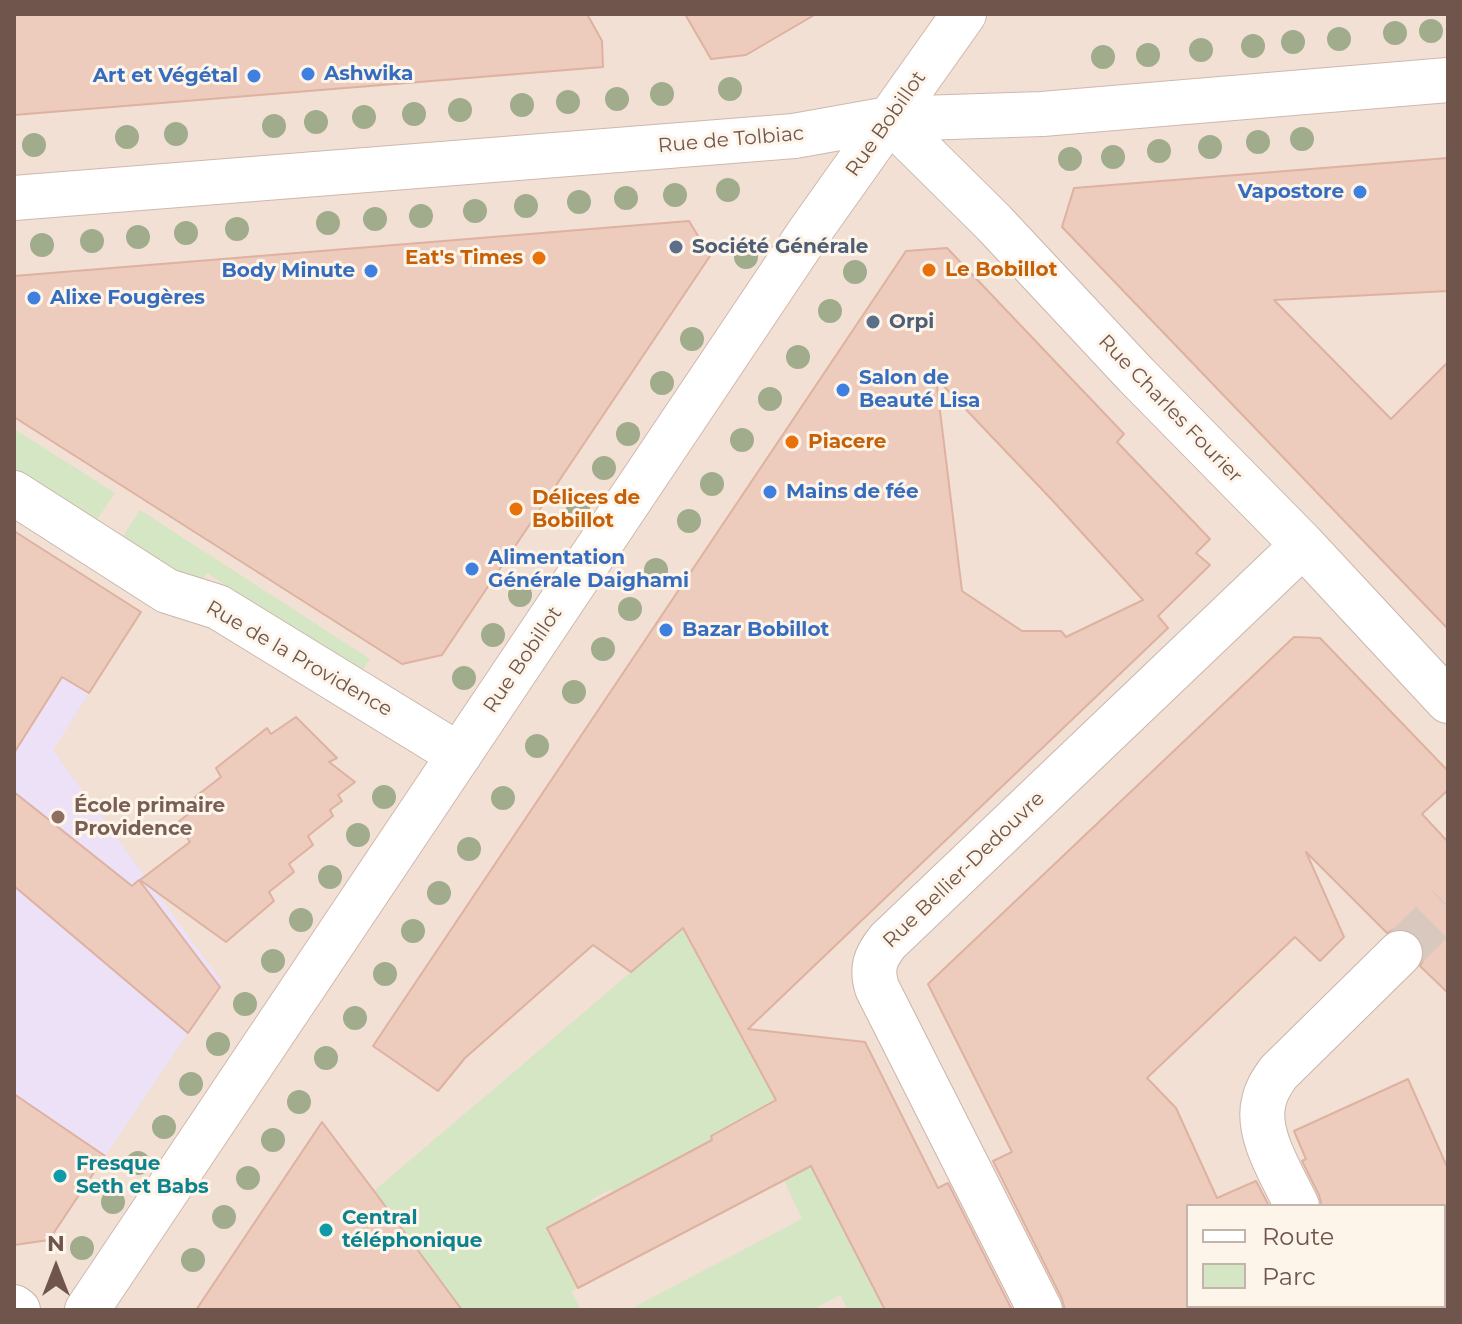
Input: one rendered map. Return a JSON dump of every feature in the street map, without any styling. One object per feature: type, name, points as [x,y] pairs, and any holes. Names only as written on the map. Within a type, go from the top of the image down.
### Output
[{"type":"street","name":"Rue Bobillot","points":[[87,1310],[808,234],[964,14]]},
{"type":"street","name":"Rue de Tolbiac","points":[[14,198],[794,136],[889,119],[1054,113],[1448,80]]},
{"type":"street","name":"Rue Charles Fourier","points":[[889,119],[994,223],[1448,701]]},
{"type":"street","name":"Rue de la Providence","points":[[14,493],[167,591],[218,607],[459,755]]},
{"type":"street","name":"Rue Bellier-Dedouvre","points":[[1040,1310],[877,988],[873,975],[874,963],[888,941],[1303,545]]},
{"type":"street","points":[[1296,1204],[1266,1138],[1262,1118],[1268,1090],[1278,1073],[1400,953]]},
{"type":"shaded area","points":[[14,14],[1448,14],[1448,1310],[14,1310]]},
{"type":"shaded area","name":"École primaire Providence","points":[[14,531],[141,612],[53,750],[222,982],[106,1155],[14,1094]]},
{"type":"green space","points":[[14,429],[115,493],[96,521],[14,469]]},
{"type":"green space","points":[[140,510],[370,659],[361,672],[207,573],[198,586],[123,536]]},
{"type":"green space","points":[[683,928],[777,1102],[613,1192],[611,1189],[590,1200],[591,1203],[547,1227],[578,1288],[571,1291],[581,1310],[462,1310],[374,1191]]},
{"type":"green space","points":[[811,1166],[888,1310],[848,1310],[840,1295],[812,1310],[635,1310],[636,1306],[802,1219],[784,1180]]},
{"type":"building","points":[[14,14],[587,14],[602,41],[603,67],[14,115]]},
{"type":"building","points":[[685,14],[816,14],[746,55],[711,59]]},
{"type":"building","points":[[1448,158],[1448,291],[1274,300],[1391,419],[1448,362],[1448,629],[1062,227],[1074,188]]},
{"type":"building","points":[[689,221],[710,256],[442,655],[402,664],[14,417],[14,276]]},
{"type":"building","points":[[947,248],[1124,434],[1117,442],[1210,539],[1196,553],[1210,565],[1158,616],[1168,628],[748,1029],[865,1042],[938,1188],[948,1183],[1012,1310],[885,1310],[811,1166],[578,1288],[547,1228],[712,1140],[711,1136],[776,1100],[683,928],[631,972],[593,945],[465,1058],[438,1091],[373,1046],[906,251]],"holes":[[[936,378],[1143,600],[1066,637],[1061,631],[1022,631],[962,591]]]},
{"type":"building","points":[[14,531],[141,612],[89,693],[62,677],[14,753]]},
{"type":"building","points":[[1294,637],[1320,638],[1448,771],[1448,790],[1422,814],[1448,842],[1448,993],[1420,966],[1424,948],[1417,935],[1406,929],[1394,929],[1387,933],[1306,852],[1344,937],[1320,961],[1295,937],[1147,1078],[1176,1108],[1217,1198],[1256,1181],[1268,1204],[1186,1204],[1188,1310],[1065,1310],[993,1161],[1012,1152],[928,984]]},
{"type":"building","points":[[296,717],[337,758],[329,762],[355,782],[338,795],[342,801],[330,810],[333,816],[308,836],[313,845],[289,864],[294,872],[269,892],[274,901],[226,942],[140,880],[190,842],[177,823],[201,804],[195,797],[221,777],[216,768],[267,728],[271,734]]},
{"type":"building","points":[[14,792],[132,886],[139,880],[220,987],[188,1033],[14,886]]},
{"type":"building","points":[[1408,1079],[1448,1169],[1448,1206],[1321,1204],[1302,1161],[1306,1159],[1294,1131]]},
{"type":"building","points":[[14,1094],[105,1156],[49,1240],[14,1245]]},
{"type":"building","name":"Central téléphonique","points":[[322,1122],[374,1191],[462,1310],[196,1310]]},
{"type":"tunnel","points":[[1400,953],[1448,906]]},
{"type":"place","name":"Ashwika","points":[[308,74]]},
{"type":"place","name":"Art et Végétal","points":[[254,76]]},
{"type":"place","name":"Vapostore","points":[[1360,192]]},
{"type":"place","name":"Société Générale","points":[[676,247]]},
{"type":"place","name":"Eat's Times","points":[[539,258]]},
{"type":"place","name":"Le Bobillot","points":[[929,270]]},
{"type":"place","name":"Body Minute","points":[[371,271]]},
{"type":"place","name":"Alixe Fougères","points":[[34,298]]},
{"type":"place","name":"Orpi","points":[[873,322]]},
{"type":"place","name":"Salon de Beauté Lisa","points":[[843,390]]},
{"type":"place","name":"Piacere","points":[[792,442]]},
{"type":"place","name":"Mains de fée","points":[[770,492]]},
{"type":"place","name":"Délices de Bobillot","points":[[516,509]]},
{"type":"place","name":"Alimentation Générale Daighami","points":[[472,569]]},
{"type":"place","name":"Bazar Bobillot","points":[[666,630]]},
{"type":"place","name":"École primaire Providence","points":[[58,817]]},
{"type":"place","name":"Fresque Seth et Babs","points":[[60,1176]]},
{"type":"place","name":"Central téléphonique","points":[[326,1230]]}]
